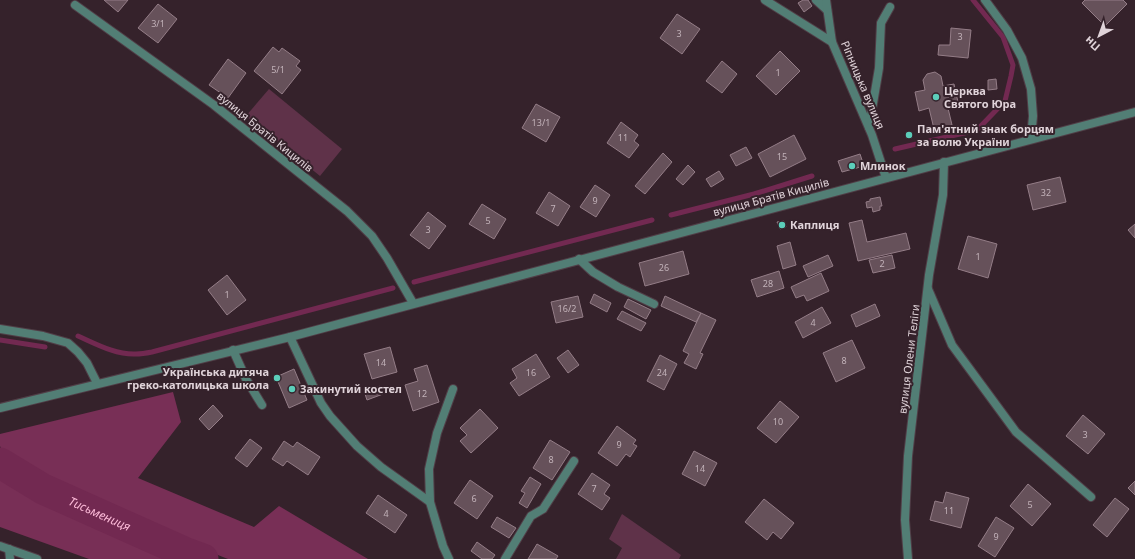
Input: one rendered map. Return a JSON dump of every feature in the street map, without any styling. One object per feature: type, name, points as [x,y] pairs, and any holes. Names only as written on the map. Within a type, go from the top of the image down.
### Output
[{"type":"street","points":[[765,0],[832,42]]},
{"type":"street","points":[[816,0],[827,10]]},
{"type":"street","name":"Ріпницька вулиця","points":[[826,0],[832,42],[869,127],[886,178]]},
{"type":"street","points":[[985,0],[1007,30],[1022,58],[1031,89],[1033,116],[1031,139]]},
{"type":"street","name":"вулиця Братів Кицилів","points":[[75,5],[214,105],[347,211],[376,242],[413,303]]},
{"type":"street","points":[[869,127],[879,68],[881,23],[890,7]]},
{"type":"street","name":"вулиця Братів Кицилів","points":[[4,407],[97,383],[290,337],[413,303],[1135,112]]},
{"type":"street","name":"вулиця Олени Теліги","points":[[908,559],[905,520],[908,456],[928,289],[943,195],[944,162]]},
{"type":"street","points":[[579,259],[593,272],[618,287],[654,304]]},
{"type":"street","points":[[928,289],[952,345],[1016,432],[1090,497]]},
{"type":"street","points":[[0,329],[43,336],[68,343],[87,363],[97,383]]},
{"type":"street","points":[[290,337],[321,403],[330,416],[356,446],[430,502]]},
{"type":"street","points":[[233,350],[246,379],[262,405]]},
{"type":"street","points":[[449,559],[443,546],[430,502],[429,469],[437,433],[453,389]]},
{"type":"street","points":[[505,559],[531,516],[543,509],[574,461]]},
{"type":"street","points":[[0,546],[37,559]]},
{"type":"street","points":[[9,549],[10,559]]},
{"type":"shaded area","points":[[269,89],[342,149],[320,176],[246,116]]},
{"type":"shaded area","points":[[173,392],[181,422],[138,478],[254,527],[279,506],[368,559],[228,559],[190,544],[49,481],[5,458],[0,446],[0,434]]},
{"type":"shaded area","points":[[0,469],[42,494],[184,559],[89,559],[0,527]]},
{"type":"shaded area","points":[[622,514],[681,555],[679,559],[616,559],[622,548],[609,539]]},
{"type":"building","points":[[104,0],[128,0],[118,12]]},
{"type":"building","points":[[803,0],[808,0],[812,6],[804,12],[798,3]]},
{"type":"building","points":[[1085,0],[1123,0],[1127,4],[1105,26],[1082,3]]},
{"type":"building","points":[[158,4],[177,19],[158,43],[138,28]]},
{"type":"building","points":[[677,14],[700,29],[682,54],[660,38]]},
{"type":"building","points":[[951,28],[971,30],[968,58],[938,55],[939,45],[950,45]]},
{"type":"building","points":[[273,47],[279,52],[282,48],[300,61],[296,66],[301,70],[282,94],[254,71]]},
{"type":"building","points":[[780,51],[800,71],[776,95],[756,76]]},
{"type":"building","points":[[228,59],[246,73],[228,98],[209,85]]},
{"type":"building","points":[[722,61],[737,74],[722,93],[706,81]]},
{"type":"building","name":"Церква Святого Юра","points":[[935,72],[941,76],[943,86],[954,84],[958,102],[947,104],[952,125],[934,129],[929,108],[919,111],[915,92],[925,90],[923,80],[927,74]]},
{"type":"building","points":[[996,79],[997,89],[988,90],[988,80]]},
{"type":"building","points":[[536,104],[560,117],[546,142],[522,128]]},
{"type":"building","points":[[621,122],[638,135],[634,141],[639,145],[629,158],[607,143]]},
{"type":"building","points":[[794,135],[806,159],[770,177],[758,154]]},
{"type":"building","points":[[746,147],[752,158],[736,166],[730,155]]},
{"type":"building","points":[[663,153],[672,162],[645,194],[635,186]]},
{"type":"building","points":[[860,154],[864,166],[842,172],[838,161]]},
{"type":"building","points":[[688,165],[695,172],[683,185],[676,179]]},
{"type":"building","points":[[719,171],[724,179],[711,187],[706,179]]},
{"type":"building","points":[[1060,177],[1066,202],[1033,210],[1027,185]]},
{"type":"building","points":[[595,185],[610,195],[596,217],[580,207]]},
{"type":"building","points":[[549,192],[570,206],[558,226],[536,213]]},
{"type":"building","points":[[880,197],[882,206],[880,206],[880,210],[873,212],[872,207],[867,208],[866,202],[870,201],[870,199]]},
{"type":"building","points":[[482,204],[506,219],[494,239],[469,224]]},
{"type":"building","points":[[428,212],[446,226],[429,249],[410,235]]},
{"type":"building","points":[[862,220],[867,242],[906,233],[910,249],[858,261],[849,223]]},
{"type":"building","name":"Каплиця","points":[[784,221],[786,227],[780,229],[777,222]]},
{"type":"building","points":[[1135,224],[1135,238],[1128,230]]},
{"type":"building","points":[[968,236],[997,244],[988,278],[958,269]]},
{"type":"building","points":[[790,242],[796,265],[783,269],[777,246]]},
{"type":"building","points":[[683,251],[689,274],[645,286],[639,263]]},
{"type":"building","points":[[828,255],[833,266],[808,277],[803,266]]},
{"type":"building","points":[[892,255],[895,268],[873,273],[869,260]]},
{"type":"building","points":[[779,271],[784,288],[757,297],[751,280]]},
{"type":"building","points":[[821,273],[829,291],[807,301],[804,295],[796,298],[791,287]]},
{"type":"building","points":[[227,275],[246,300],[227,315],[208,290]]},
{"type":"building","points":[[594,294],[611,303],[607,312],[590,303]]},
{"type":"building","points":[[578,296],[583,317],[556,323],[551,302]]},
{"type":"building","points":[[665,296],[701,313],[696,322],[661,306]]},
{"type":"building","points":[[628,299],[651,310],[646,319],[624,307]]},
{"type":"building","points":[[875,304],[880,316],[856,327],[851,315]]},
{"type":"building","points":[[822,307],[831,323],[803,338],[795,322]]},
{"type":"building","points":[[622,311],[646,323],[641,331],[617,319]]},
{"type":"building","points":[[701,313],[716,320],[700,353],[703,354],[696,369],[684,363],[689,354],[683,351]]},
{"type":"building","points":[[852,340],[865,368],[836,382],[823,353]]},
{"type":"building","points":[[390,347],[397,372],[372,379],[364,354]]},
{"type":"building","points":[[568,350],[579,365],[568,373],[557,358]]},
{"type":"building","points":[[536,354],[550,377],[519,396],[510,383],[517,378],[512,369]]},
{"type":"building","points":[[660,355],[677,364],[664,390],[647,381]]},
{"type":"building","points":[[427,365],[439,402],[413,411],[405,385],[418,381],[414,369]]},
{"type":"building","name":"Закинутий костел","points":[[294,369],[307,400],[289,408],[276,377]]},
{"type":"building","points":[[380,386],[383,394],[367,400],[364,391]]},
{"type":"building","points":[[780,401],[799,417],[776,443],[757,428]]},
{"type":"building","points":[[213,405],[223,416],[209,430],[199,419]]},
{"type":"building","points":[[480,409],[498,428],[471,453],[460,441],[467,435],[460,428]]},
{"type":"building","points":[[1083,415],[1105,434],[1088,454],[1066,436]]},
{"type":"building","points":[[617,426],[636,440],[633,444],[637,446],[630,457],[626,454],[617,466],[598,453]]},
{"type":"building","points":[[250,439],[262,448],[247,467],[235,458]]},
{"type":"building","points":[[550,440],[570,452],[552,480],[533,468]]},
{"type":"building","points":[[284,441],[293,447],[297,442],[320,457],[308,475],[287,461],[283,466],[272,459]]},
{"type":"building","points":[[694,451],[717,463],[705,486],[682,474]]},
{"type":"building","points":[[592,473],[610,485],[604,494],[610,498],[602,510],[578,494]]},
{"type":"building","points":[[530,477],[541,484],[527,508],[519,503],[525,493],[521,491]]},
{"type":"building","points":[[470,480],[493,496],[477,519],[454,503]]},
{"type":"building","points":[[1135,481],[1135,495],[1128,488]]},
{"type":"building","points":[[1028,484],[1051,504],[1032,526],[1010,506]]},
{"type":"building","points":[[946,492],[969,498],[961,528],[930,520],[935,501],[943,503]]},
{"type":"building","points":[[378,495],[407,515],[395,533],[366,513]]},
{"type":"building","points":[[1115,498],[1129,509],[1107,537],[1093,525]]},
{"type":"building","points":[[764,499],[794,523],[781,539],[773,532],[767,540],[745,522]]},
{"type":"building","points":[[497,517],[516,528],[509,538],[491,527]]},
{"type":"building","points":[[996,517],[1014,528],[995,557],[978,546]]},
{"type":"building","points":[[477,542],[495,555],[492,559],[482,559],[471,551]]},
{"type":"building","points":[[537,544],[558,556],[556,559],[528,559]]},
{"type":"waterway","points":[[895,149],[977,130],[1005,101],[1013,65],[1003,37],[973,0]]},
{"type":"waterway","points":[[671,215],[754,194],[812,176]]},
{"type":"waterway","points":[[414,282],[652,220]]},
{"type":"waterway","points":[[78,336],[121,353],[138,354],[152,352],[393,288]]},
{"type":"waterway","points":[[0,340],[45,347]]},
{"type":"waterway","name":"Тисьмениця","points":[[0,463],[43,489],[184,552],[203,559]]},
{"type":"place","name":"Церква Святого Юра","points":[[936,97]]},
{"type":"place","name":"Пам'ятний знак борцям за волю України","points":[[909,135]]},
{"type":"place","name":"Млинок","points":[[852,166]]},
{"type":"place","name":"Каплиця","points":[[782,225]]},
{"type":"place","name":"Українська дитяча греко-католицька школа","points":[[277,378]]},
{"type":"place","name":"Закинутий костел","points":[[292,389]]}]
